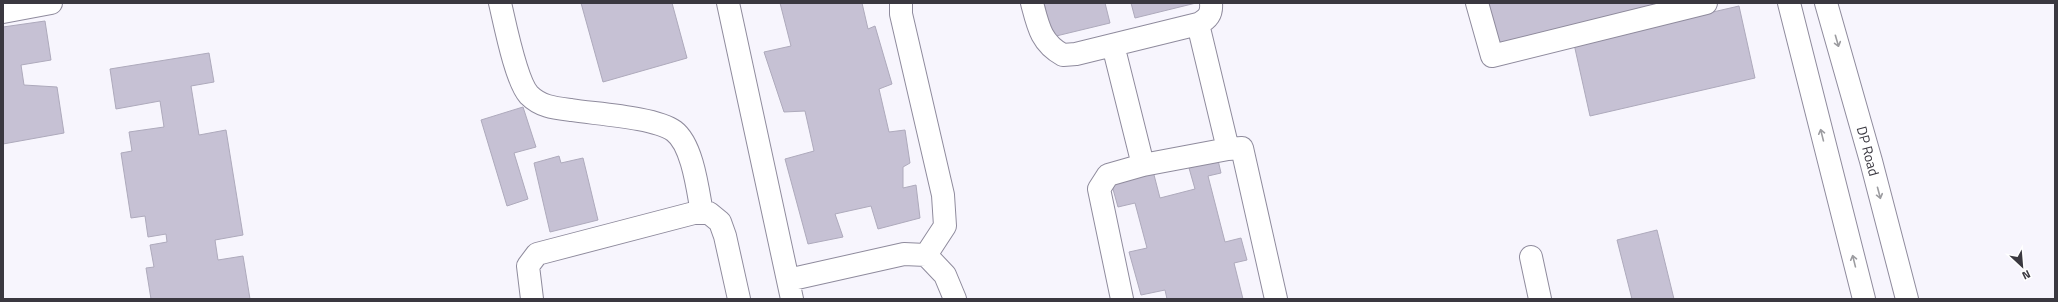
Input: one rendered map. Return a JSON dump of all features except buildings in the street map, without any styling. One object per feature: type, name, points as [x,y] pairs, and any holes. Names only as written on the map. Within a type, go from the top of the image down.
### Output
[{"type":"street","points":[[3,12],[51,3]]},
{"type":"street","points":[[500,3],[521,80],[529,94],[543,106],[654,123],[675,131],[685,146],[692,164],[702,213]]},
{"type":"street","points":[[728,3],[790,290],[904,254],[926,255],[945,275],[955,299]]},
{"type":"street","points":[[901,3],[901,14],[943,195],[945,226],[926,255]]},
{"type":"street","points":[[1032,3],[1036,22],[1045,42],[1063,56],[1198,24],[1206,21],[1212,12],[1211,3]]},
{"type":"street","points":[[1477,3],[1492,56],[1706,3]]},
{"type":"street","points":[[1789,3],[1864,299]]},
{"type":"street","name":"DP Road","points":[[1826,3],[1871,160],[1907,299]]},
{"type":"street","points":[[1198,24],[1228,149]]},
{"type":"street","points":[[1113,45],[1143,165]]},
{"type":"street","points":[[1122,299],[1099,189],[1108,175],[1143,165],[1228,149],[1242,148],[1276,299]]},
{"type":"street","points":[[532,299],[528,266],[537,254],[694,213],[709,213],[720,222],[725,236],[739,299]]},
{"type":"street","points":[[1531,257],[1540,299]]}]
